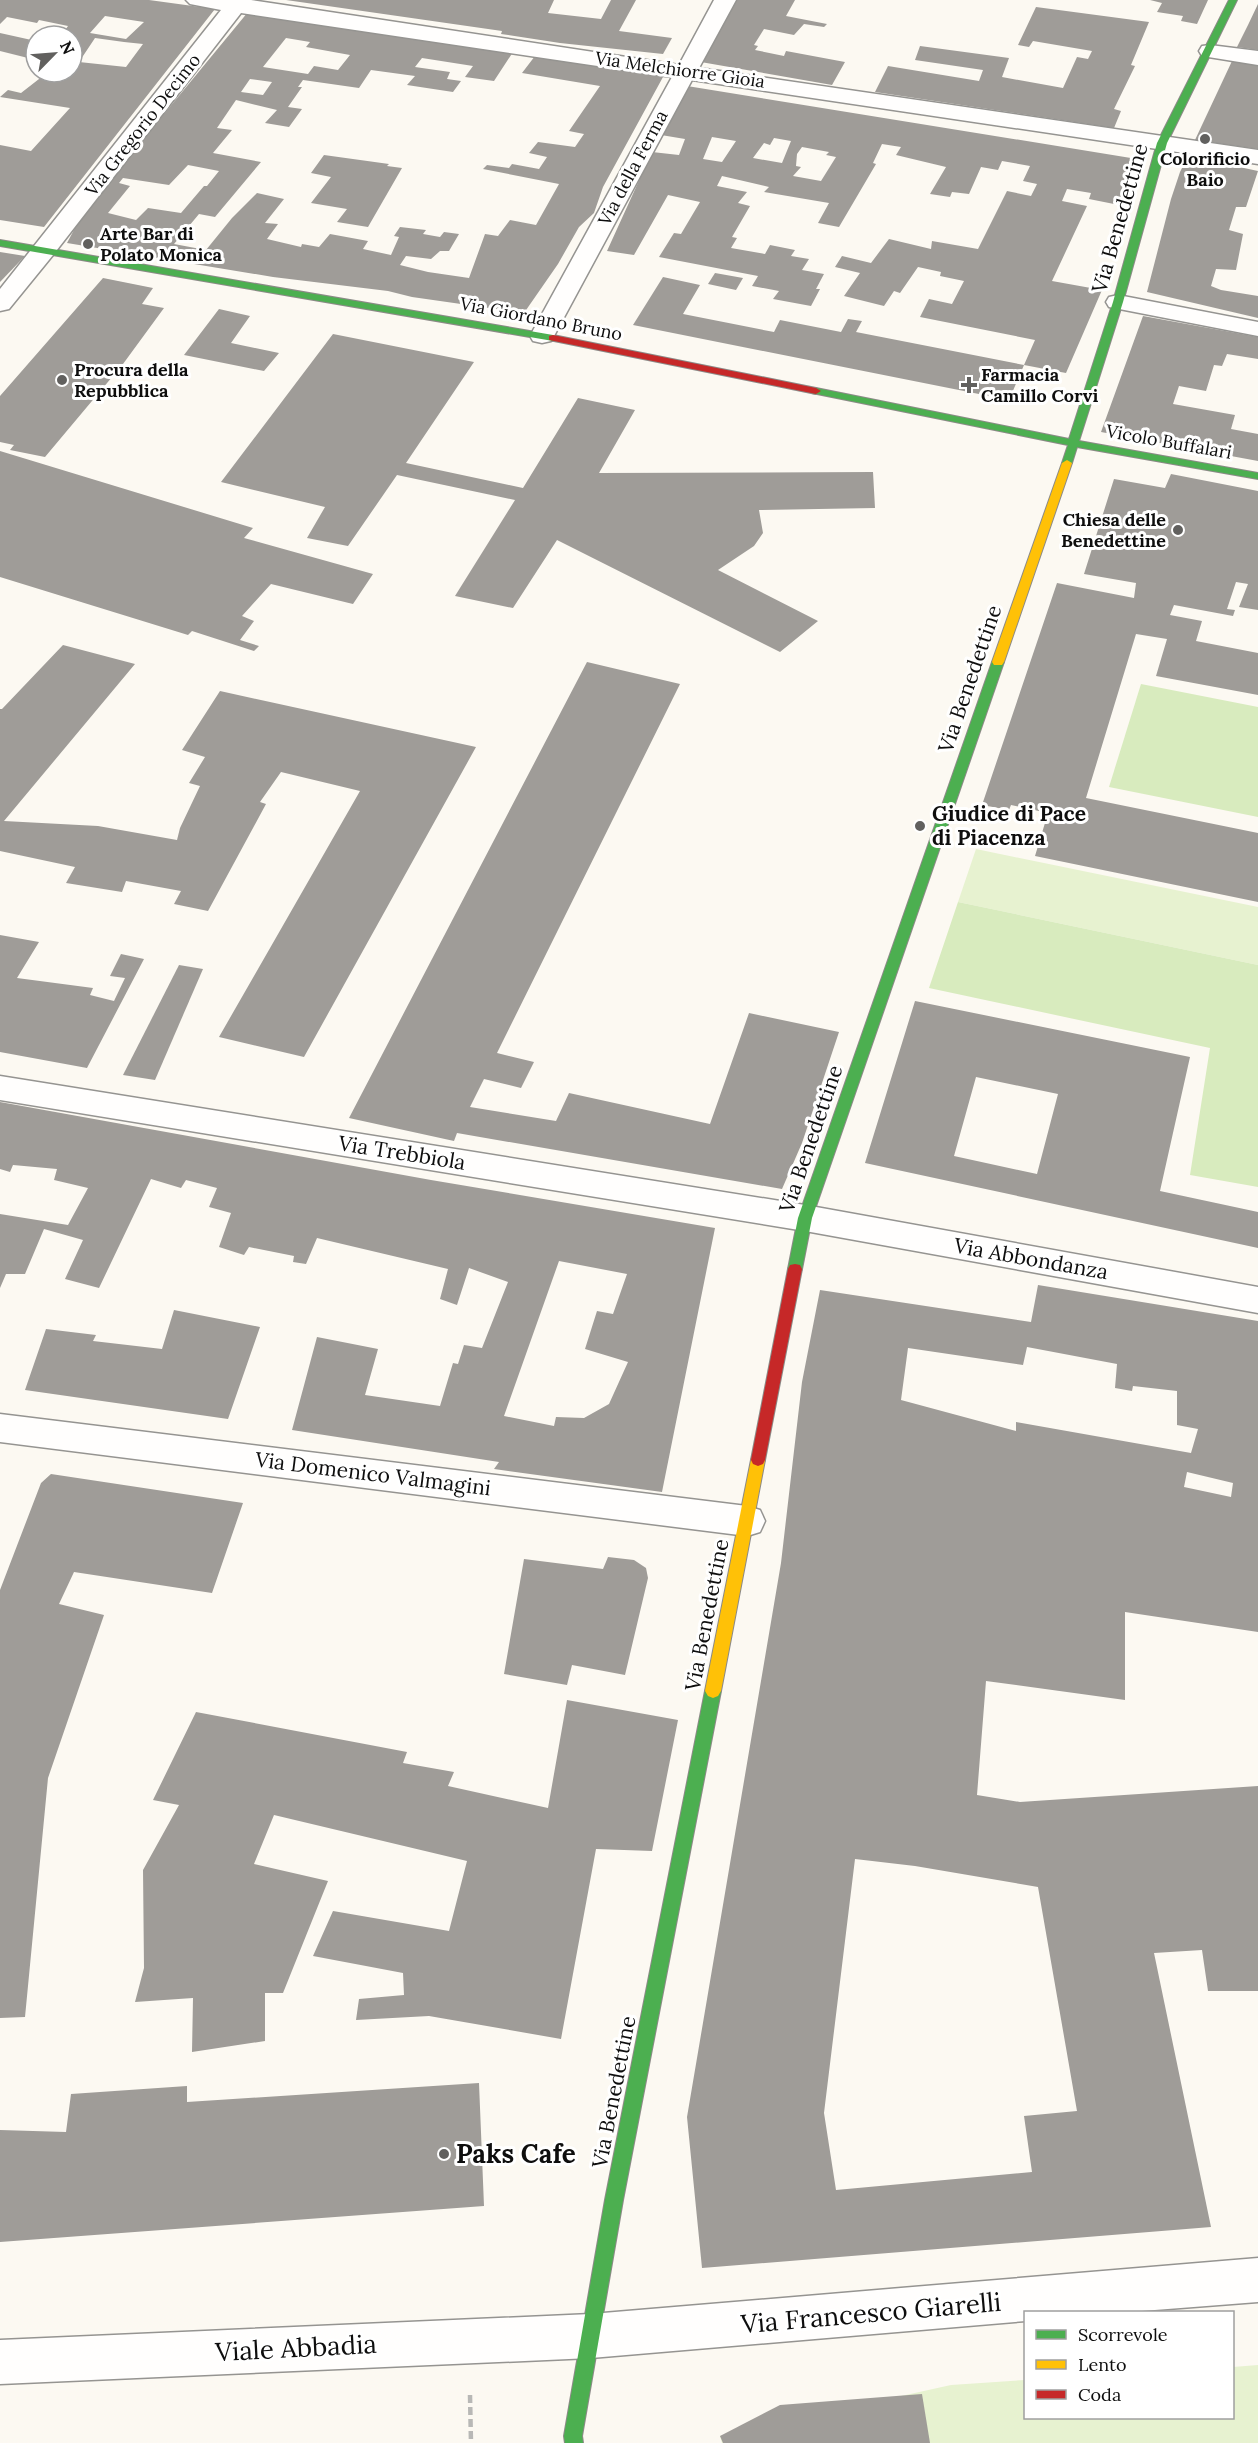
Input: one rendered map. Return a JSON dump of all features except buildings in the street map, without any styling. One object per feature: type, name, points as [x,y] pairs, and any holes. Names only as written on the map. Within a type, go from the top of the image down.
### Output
[{"type":"street","name":"Via Melchiorre Gioia","points":[[197,0],[238,3],[1258,157]]},
{"type":"street","name":"Via della Ferma","points":[[542,336],[684,71],[725,0]]},
{"type":"street","name":"Via Benedettine","points":[[574,2443],[573,2436],[614,2199],[805,1218],[1074,443],[1118,302],[1162,143],[1210,51],[1233,0]]},
{"type":"street","name":"Via Gregorio Decimo","points":[[0,303],[45,250],[238,3]]},
{"type":"street","points":[[1210,51],[1258,58]]},
{"type":"street","name":"Via Giordano Bruno","points":[[0,243],[542,336],[1074,443]]},
{"type":"street","points":[[1118,302],[1258,329]]},
{"type":"street","name":"Vicolo Buffalari","points":[[1074,443],[1258,476]]},
{"type":"street","name":"Via Trebbiola","points":[[0,1088],[805,1218]]},
{"type":"street","name":"Via Abbondanza","points":[[805,1218],[1258,1300]]},
{"type":"street","name":"Via Domenico Valmagini","points":[[2,1432],[747,1521]]},
{"type":"street","name":"Via Francesco Giarelli","points":[[591,2336],[1258,2280]]},
{"type":"street","name":"Viale Abbadia","points":[[0,2362],[591,2336]]},
{"type":"green space","points":[[1141,684],[1258,707],[1258,817],[1109,787]]},
{"type":"green space","points":[[976,849],[1258,907],[1258,965],[958,902]]},
{"type":"green space","points":[[958,902],[1258,965],[1258,1187],[1190,1175],[1210,1048],[929,988]]},
{"type":"green space","points":[[1258,2365],[1258,2443],[722,2443],[720,2436],[951,2385],[1024,2380],[1024,2419],[1234,2419],[1234,2367]]},
{"type":"traffic: fast","points":[[1067,463],[1118,302],[1162,143],[1233,0]]},
{"type":"traffic: fast","points":[[0,243],[553,338]]},
{"type":"traffic: fast","points":[[816,391],[1074,443],[1258,476]]},
{"type":"traffic: fast","points":[[795,1269],[805,1218],[998,662]]},
{"type":"traffic: fast","points":[[574,2443],[573,2436],[614,2200],[713,1691]]},
{"type":"traffic: slow","points":[[998,662],[1067,463]]},
{"type":"traffic: slow","points":[[713,1691],[758,1460]]},
{"type":"traffic: jam","points":[[553,338],[816,391]]},
{"type":"traffic: jam","points":[[758,1460],[795,1269]]},
{"type":"place","name":"Colorificio Baio","points":[[1205,139]]},
{"type":"place","name":"Arte Bar di Polato Monica","points":[[88,244]]},
{"type":"place","name":"Procura della Repubblica","points":[[62,380]]},
{"type":"place","name":"Farmacia Camillo Corvi","points":[[969,385]]},
{"type":"place","name":"Chiesa delle Benedettine","points":[[1178,530]]},
{"type":"place","name":"Giudice di Pace di Piacenza","points":[[920,826]]},
{"type":"place","name":"Paks Cafe","points":[[444,2154]]}]
